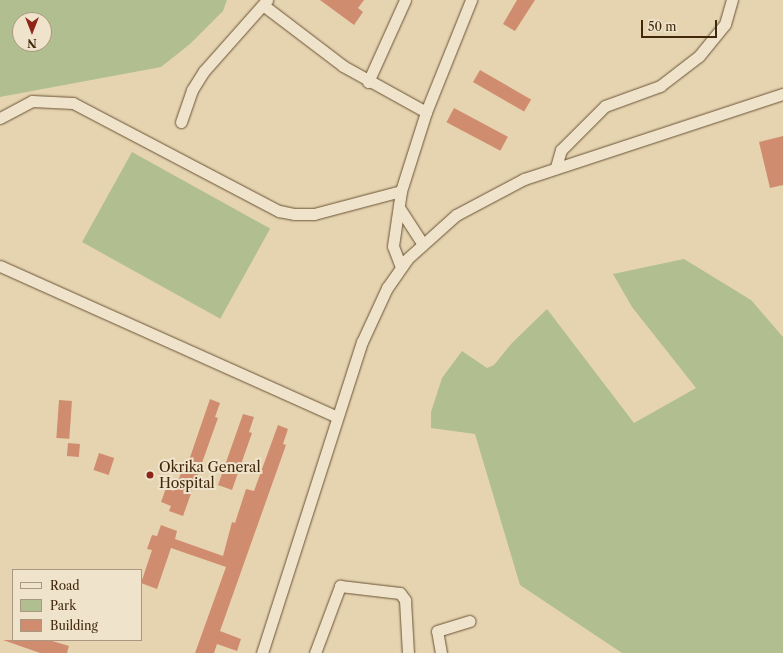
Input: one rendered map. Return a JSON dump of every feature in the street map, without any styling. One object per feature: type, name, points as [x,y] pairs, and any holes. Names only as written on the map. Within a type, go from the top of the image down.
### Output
[{"type":"street","points":[[368,82],[405,0]]},
{"type":"street","points":[[401,267],[393,246],[400,209],[401,191],[426,112],[471,0]]},
{"type":"street","points":[[556,167],[561,150],[605,106],[660,86],[699,56],[725,24],[732,0]]},
{"type":"street","points":[[182,122],[192,90],[204,71],[265,3],[368,82],[426,112]]},
{"type":"street","points":[[262,653],[362,342],[401,267],[422,243],[476,202],[556,167],[783,94]]},
{"type":"street","points":[[0,118],[32,101],[73,103],[265,204],[295,214],[314,214],[401,191]]},
{"type":"street","points":[[400,209],[422,243]]},
{"type":"street","points":[[0,266],[337,417]]},
{"type":"street","points":[[315,653],[340,586],[400,594],[405,600],[408,653]]},
{"type":"street","points":[[441,653],[438,631],[470,621]]},
{"type":"green space","points":[[0,0],[227,0],[223,11],[190,44],[161,67],[0,97]]},
{"type":"green space","points":[[132,152],[270,229],[220,319],[82,242]]},
{"type":"green space","points":[[684,259],[751,300],[783,337],[783,653],[622,653],[520,585],[475,434],[431,428],[431,412],[442,378],[462,351],[487,368],[494,365],[511,344],[547,309],[634,423],[696,388],[632,307],[613,274]]},
{"type":"building","points":[[320,0],[364,0],[358,8],[363,12],[354,25]]},
{"type":"building","points":[[517,0],[535,0],[515,31],[503,24]]},
{"type":"building","points":[[480,70],[531,99],[524,112],[473,82]]},
{"type":"building","points":[[454,108],[508,137],[500,151],[446,122]]},
{"type":"building","points":[[783,136],[783,185],[770,188],[759,142]]},
{"type":"building","points":[[210,399],[220,403],[215,417],[218,418],[183,516],[169,511],[171,506],[161,502],[166,488],[174,491],[183,468],[186,469]]},
{"type":"building","points":[[59,400],[72,401],[69,439],[56,438]]},
{"type":"building","points":[[243,414],[254,417],[249,432],[252,433],[232,490],[218,485]]},
{"type":"building","points":[[278,425],[288,429],[283,444],[286,445],[220,631],[241,639],[237,651],[217,644],[214,653],[195,653],[226,567],[171,548],[157,589],[142,583],[152,550],[147,549],[152,535],[157,536],[161,525],[177,531],[175,539],[223,556],[232,522],[235,523],[246,489],[254,491]]},
{"type":"building","points":[[68,443],[80,444],[79,457],[67,456]]},
{"type":"building","points":[[99,453],[114,458],[109,475],[93,470]]},
{"type":"building","points":[[3,640],[52,641],[69,646],[67,653],[40,653]]},
{"type":"place","name":"Okrika General Hospital","points":[[150,475]]}]
